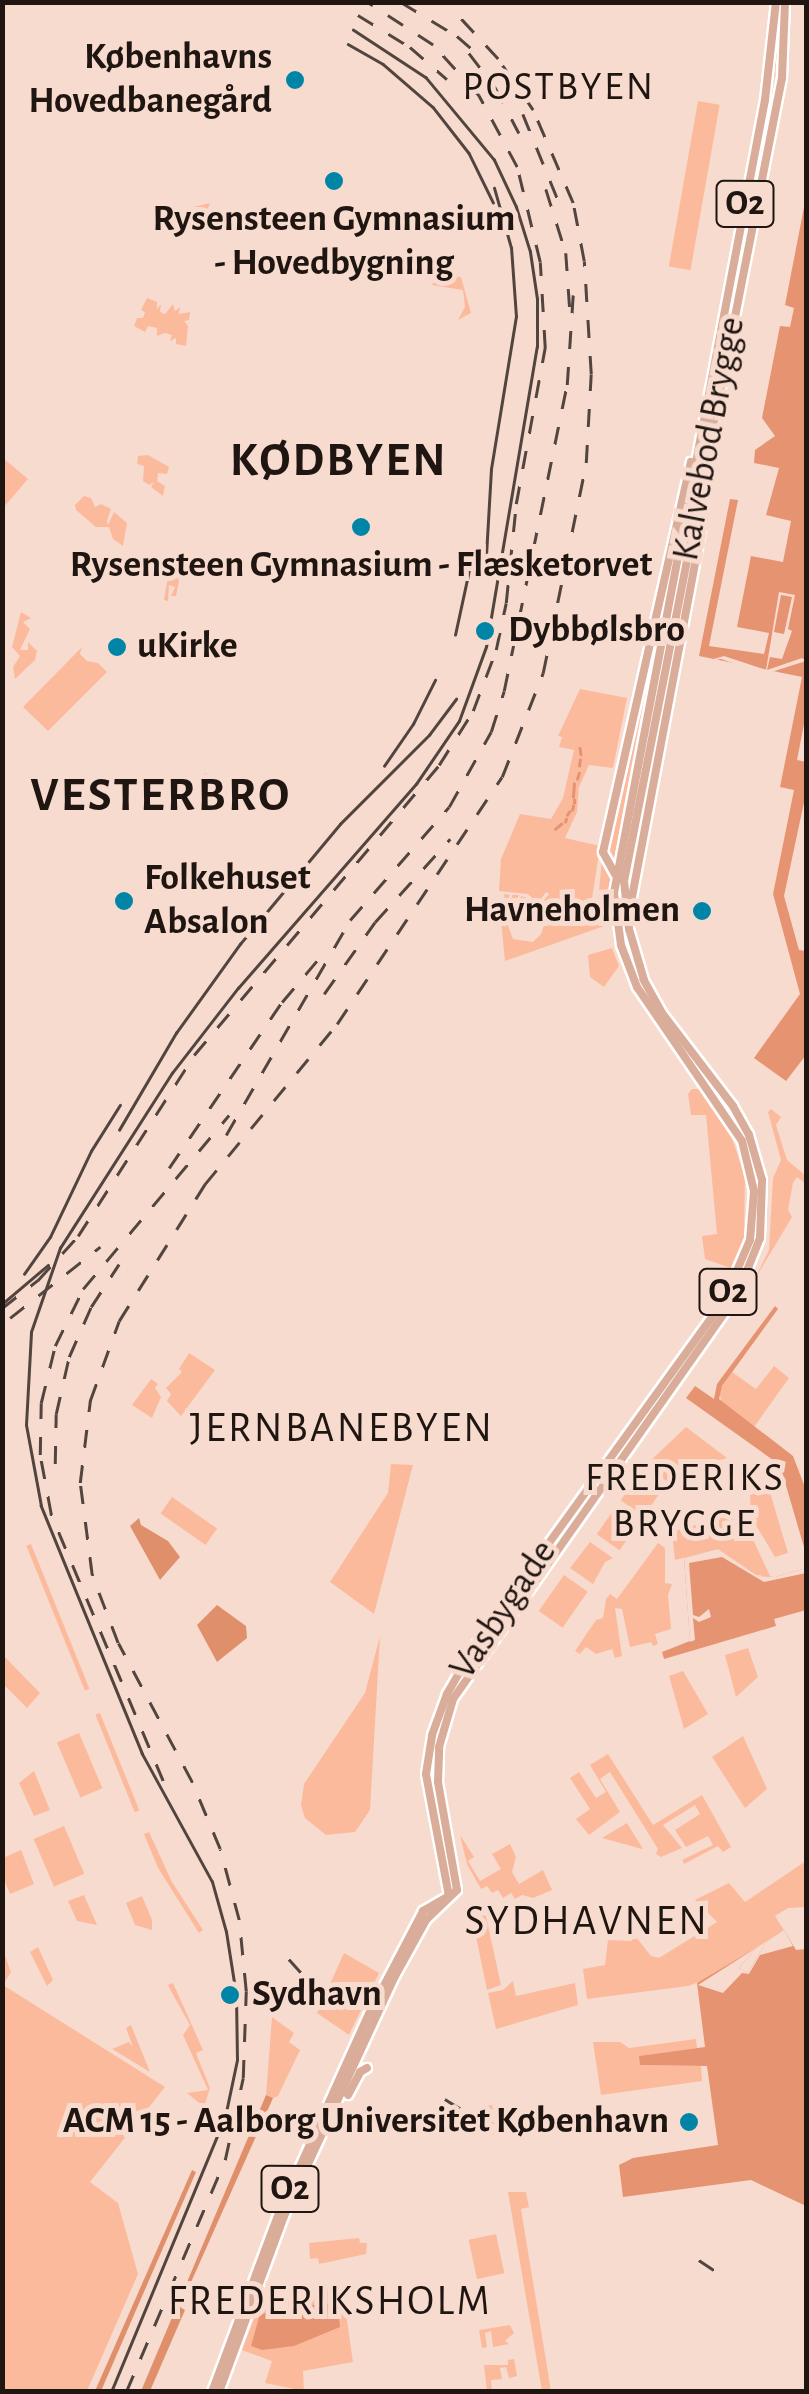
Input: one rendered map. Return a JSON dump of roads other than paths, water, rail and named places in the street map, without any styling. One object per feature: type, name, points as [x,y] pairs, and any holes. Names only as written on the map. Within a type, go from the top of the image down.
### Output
[{"type":"main road","name":"Kalvebod Brygge","points":[[620,875],[765,100],[776,2]]},
{"type":"main road","name":"Kalvebod Brygge","points":[[620,875],[782,78],[785,2]]},
{"type":"main road","points":[[704,412],[708,419],[704,466]]},
{"type":"main road","points":[[620,875],[604,852],[683,487],[699,438]]},
{"type":"main road","points":[[628,922],[701,531],[696,503]]},
{"type":"main road","name":"Vasbygade","points":[[453,1893],[438,1782],[439,1748],[453,1699],[738,1293],[760,1238],[762,1180],[750,1135],[734,1106],[654,1000],[638,966],[620,875]]},
{"type":"main road","name":"Vasbygade","points":[[453,1893],[426,1774],[432,1734],[447,1694],[484,1632],[724,1301],[750,1240],[754,1191],[742,1141],[728,1115],[659,1024],[630,972],[616,920],[620,875]]},
{"type":"main road","name":"O2","points":[[216,2392],[279,2213],[412,1944],[430,1914],[453,1893]]},
{"type":"main road","name":"O2","points":[[216,2392],[284,2216],[332,2120],[357,2054],[424,1911],[453,1893]]},
{"type":"main road","points":[[332,2120],[360,2072],[368,2068]]},
{"type":"waterway","points":[[580,748],[581,754]]},
{"type":"waterway","points":[[579,766],[580,760]]},
{"type":"waterway","points":[[577,779],[579,773]]},
{"type":"waterway","points":[[573,797],[574,784]]},
{"type":"waterway","points":[[572,810],[573,806]]},
{"type":"waterway","points":[[555,829],[561,824]]},
{"type":"tram line","points":[[111,2392],[225,2117],[237,2060],[236,1995],[226,1932],[212,1882],[142,1754],[41,1506],[26,1425],[31,1332],[60,1248],[172,1073],[238,988],[416,784],[459,721],[486,647],[537,347],[537,299],[530,252],[516,207],[494,160],[426,78],[353,30]]},
{"type":"tram line","points":[[348,44],[383,64],[433,107],[469,153],[493,202]]},
{"type":"tram line","points":[[485,573],[491,469],[516,317],[511,248],[494,188]]},
{"type":"tram line","points":[[455,635],[474,547]]},
{"type":"tram line","points":[[384,766],[413,724],[435,680]]},
{"type":"tram line","points":[[119,1130],[176,1033],[240,944],[340,824],[429,735],[456,699]]},
{"type":"tram line","points":[[24,1274],[50,1237],[91,1151],[120,1105]]},
{"type":"tram line","points":[[2,1304],[48,1265]]},
{"type":"railway","points":[[2,1308],[38,1280],[78,1236],[194,1055],[439,765],[473,711],[496,650],[506,603],[516,504],[545,348],[540,262],[517,167],[479,96],[433,45],[367,2]]},
{"type":"railway","points":[[401,2],[457,36],[483,59]]},
{"type":"railway","points":[[126,2392],[225,2160],[243,2078],[246,1991],[239,1920],[220,1849],[192,1782],[118,1643],[92,1575],[80,1483],[90,1401],[119,1321],[205,1184],[337,1024],[502,777],[543,673],[586,463],[591,374],[584,261],[573,203],[533,110],[498,59],[451,8]]},
{"type":"railway","points":[[358,15],[410,47],[447,79]]},
{"type":"railway","points":[[469,53],[495,87],[519,133]]},
{"type":"railway","points":[[523,114],[559,202]]},
{"type":"railway","points":[[546,189],[566,253],[570,310]]},
{"type":"railway","points":[[226,1135],[350,920],[449,807],[491,732],[504,691],[567,385],[573,295]]},
{"type":"railway","points":[[324,994],[375,922],[450,839]]},
{"type":"railway","points":[[169,1168],[282,1002],[320,957]]},
{"type":"railway","points":[[163,1781],[51,1514],[40,1455],[41,1403],[55,1346],[83,1289],[229,1115]]},
{"type":"railway","points":[[10,1318],[100,1247]]},
{"type":"railway","points":[[55,1464],[56,1414],[69,1357],[91,1307],[119,1264]]},
{"type":"railway","points":[[289,1959],[310,1982]]},
{"type":"railway","points":[[445,2099],[464,2111]]},
{"type":"railway","points":[[699,2260],[718,2273]]},
{"type":"place","name":"Københavns Hovedbanegård","points":[[295,80]]},
{"type":"place","name":"Rysensteen Gymnasium - Hovedbygning","points":[[334,181]]},
{"type":"place","name":"Rysensteen Gymnasium - Flæsketorvet","points":[[361,527]]},
{"type":"place","name":"Dybbølsbro","points":[[485,631]]},
{"type":"place","name":"uKirke","points":[[117,647]]},
{"type":"place","name":"Folkehuset Absalon","points":[[124,901]]},
{"type":"place","name":"Havneholmen","points":[[702,911]]},
{"type":"place","name":"Sydhavn","points":[[230,1995]]},
{"type":"place","name":"ACM 15 - Aalborg Universitet København","points":[[689,2122]]},
{"type":"district","name":"POSTBYEN","points":[[559,87]]},
{"type":"district","name":"KØDBYEN","points":[[339,462]]},
{"type":"district","name":"VESTERBRO","points":[[161,797]]},
{"type":"district","name":"JERNBANEBYEN","points":[[342,1428]]},
{"type":"district","name":"FREDERIKS BRYGGE","points":[[685,1501]]},
{"type":"district","name":"SYDHAVNEN","points":[[587,1921]]},
{"type":"district","name":"FREDERIKSHOLM","points":[[330,2301]]}]
